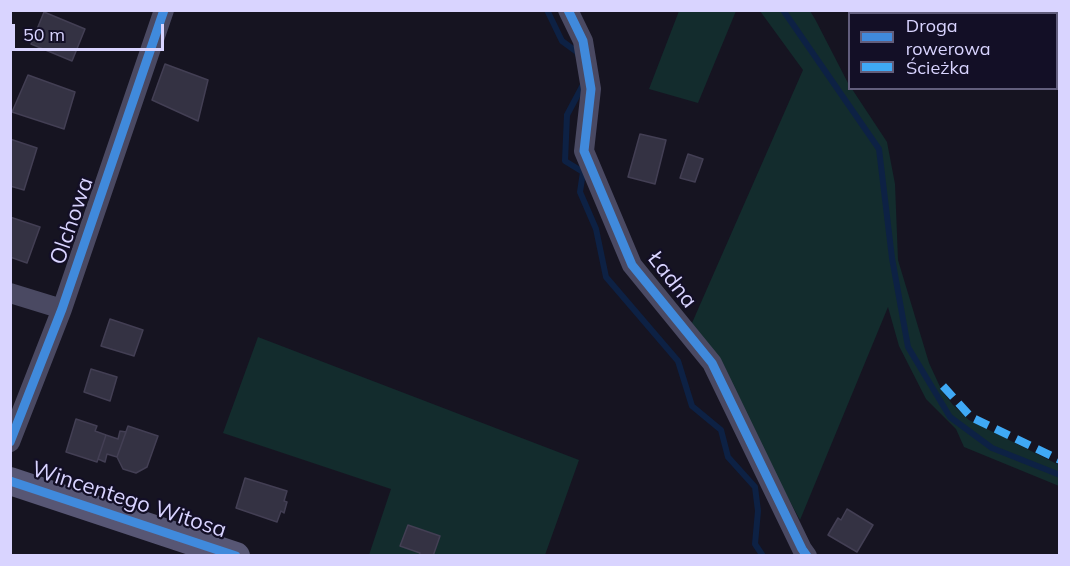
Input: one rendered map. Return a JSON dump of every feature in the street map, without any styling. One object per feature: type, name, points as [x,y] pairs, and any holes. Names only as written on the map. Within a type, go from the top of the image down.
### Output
[{"type":"street","name":"Olchowa","points":[[10,441],[62,309],[164,10]]},
{"type":"street","name":"Ładna","points":[[568,10],[584,41],[591,89],[584,151],[632,265],[712,363],[802,549],[807,555]]},
{"type":"street","points":[[10,292],[62,309]]},
{"type":"street","name":"Wincentego Witosa","points":[[10,481],[236,555]]},
{"type":"green space","points":[[679,11],[736,11],[698,103],[649,89]]},
{"type":"green space","points":[[760,11],[810,11],[848,83],[848,90],[853,90],[887,142],[895,184],[898,260],[929,363],[942,391],[969,420],[1059,465],[1059,486],[964,447],[956,429],[926,399],[899,346],[888,307],[800,520],[692,323],[803,70]]},
{"type":"green space","points":[[258,337],[579,460],[545,555],[369,555],[391,489],[223,433]]},
{"type":"building","points":[[44,12],[85,29],[72,61],[31,44]]},
{"type":"building","points":[[165,64],[208,80],[198,121],[152,100]]},
{"type":"building","points":[[28,75],[75,92],[64,129],[12,112]]},
{"type":"building","points":[[640,134],[666,140],[655,184],[628,177]]},
{"type":"building","points":[[10,139],[37,148],[24,190],[10,186]]},
{"type":"building","points":[[688,154],[703,159],[695,182],[680,178]]},
{"type":"building","points":[[10,217],[40,227],[27,263],[10,257]]},
{"type":"building","points":[[110,319],[143,330],[134,356],[101,346]]},
{"type":"building","points":[[91,369],[117,377],[110,401],[84,392]]},
{"type":"building","points":[[76,419],[97,426],[95,431],[106,435],[97,462],[66,452]]},
{"type":"building","points":[[128,426],[158,436],[147,467],[136,473],[123,469],[117,457]]},
{"type":"building","points":[[120,431],[126,432],[117,457],[107,454],[105,462],[98,459],[106,435],[118,439]]},
{"type":"building","points":[[245,478],[287,491],[284,513],[281,511],[277,522],[236,508]]},
{"type":"building","points":[[847,509],[873,525],[857,552],[828,535],[838,518],[841,520]]},
{"type":"building","points":[[408,525],[440,536],[433,556],[419,556],[420,553],[400,546]]},
{"type":"waterway","points":[[547,10],[562,41],[578,55]]},
{"type":"waterway","points":[[783,10],[879,149],[892,258],[908,347],[950,417],[992,448],[1060,475]]},
{"type":"waterway","points":[[584,83],[567,115],[565,161],[583,172],[580,192],[596,229],[606,277],[678,361],[692,406],[721,430],[728,457],[755,487],[758,511],[755,544],[763,556]]},
{"type":"marked path","points":[[943,386],[971,417],[1060,460]]},
{"type":"cycle path","points":[[10,442],[62,309],[164,10]]},
{"type":"cycle path","points":[[568,10],[583,41],[591,89],[584,151],[632,265],[712,363],[807,556]]},
{"type":"cycle path","points":[[10,481],[236,556]]}]
